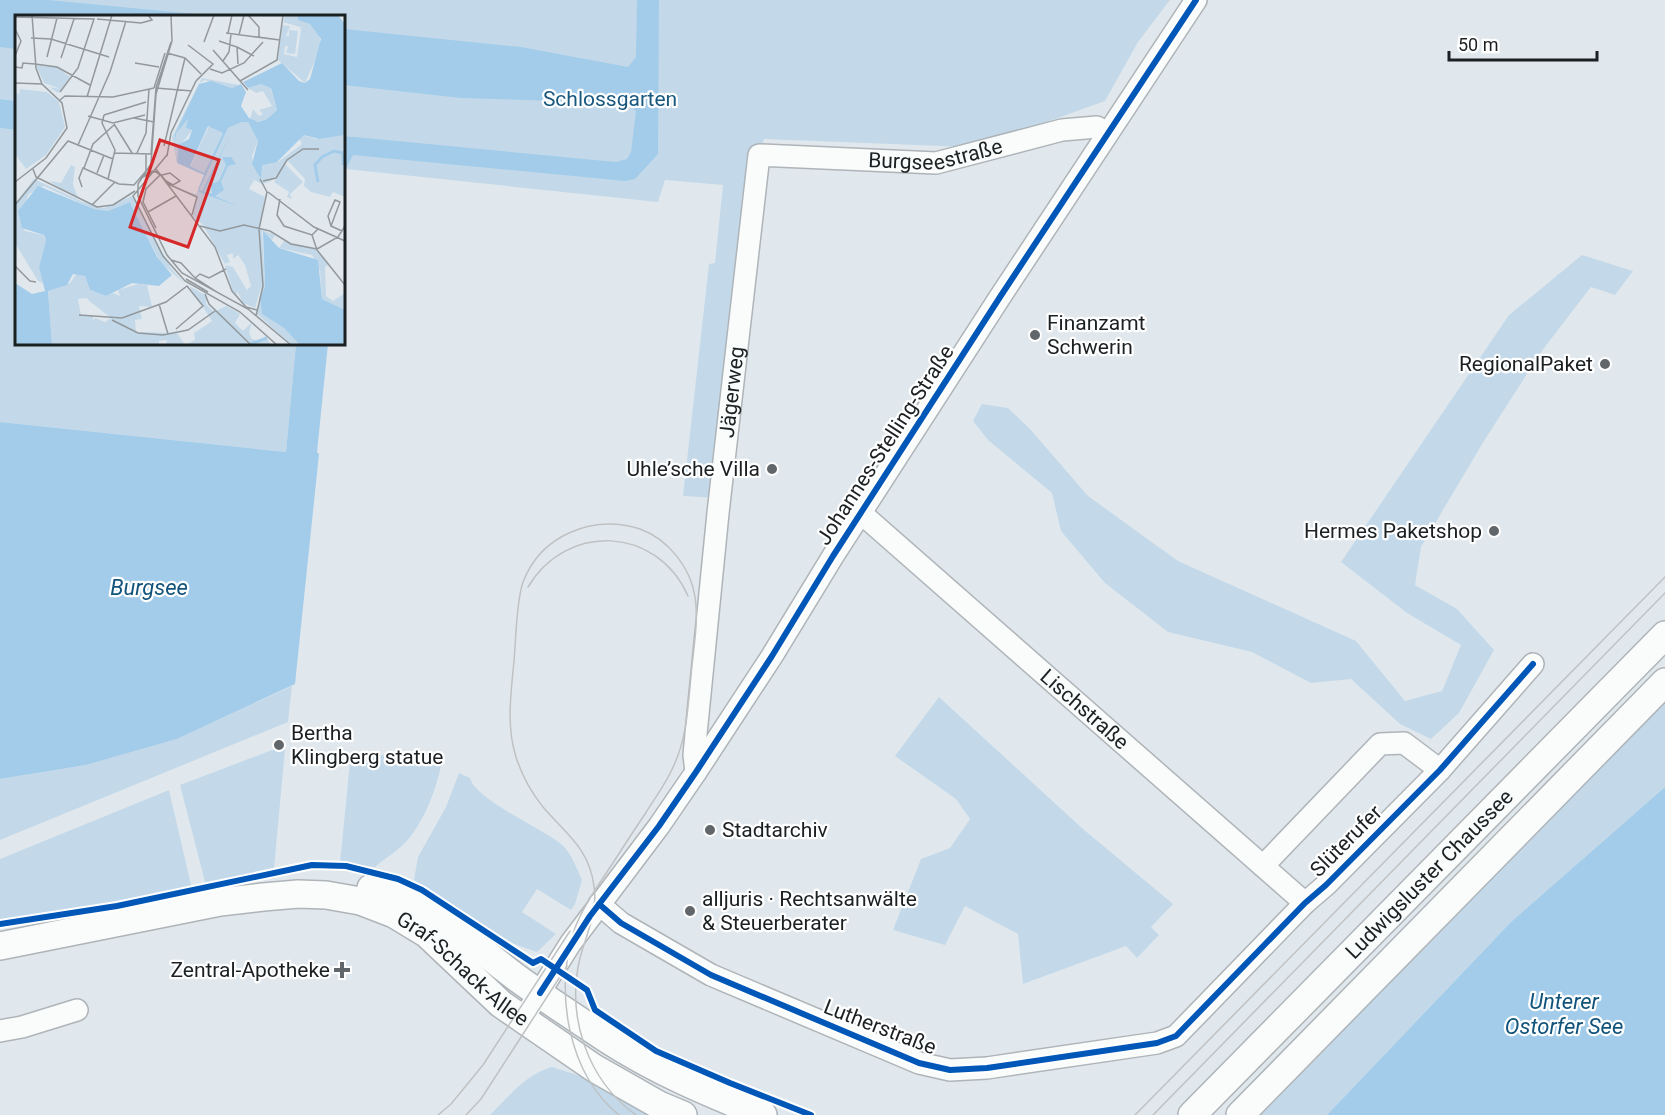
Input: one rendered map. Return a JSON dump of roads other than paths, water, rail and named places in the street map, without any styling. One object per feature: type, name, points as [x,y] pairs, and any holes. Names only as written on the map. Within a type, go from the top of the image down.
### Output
[{"type":"street","name":"Johannes-Stelling-Straße","points":[[523,1020],[598,904],[696,772],[772,656],[833,556],[1107,133],[1196,0]]},
{"type":"street","name":"Burgseestraße","points":[[759,155],[936,163],[1062,130],[1097,127],[1107,133]]},
{"type":"street","name":"Jägerweg","points":[[696,772],[694,754],[696,724],[759,155]]},
{"type":"street","name":"Lischstraße","points":[[862,514],[1305,903]]},
{"type":"street","name":"Ludwigsluster Chaussee","points":[[1192,1115],[1665,635]]},
{"type":"street","name":"Slüterufer","points":[[1176,1036],[1305,903],[1326,885],[1440,770],[1533,664]]},
{"type":"street","name":"Ludwigsluster Chaussee","points":[[1240,1115],[1665,682]]},
{"type":"street","name":"Slüterufer","points":[[1263,866],[1380,744],[1404,743],[1440,770]]},
{"type":"street","name":"Graf-Schack-Allee","points":[[0,946],[220,902],[260,890],[302,883],[330,882],[390,893],[440,917],[519,979],[609,1040],[672,1077],[763,1115]]},
{"type":"street","name":"Graf-Schack-Allee","points":[[220,902],[298,894],[326,895],[360,901],[394,915],[427,934],[501,1004],[523,1020],[594,1068],[659,1105],[683,1115]]},
{"type":"street","name":"Lutherstraße","points":[[598,904],[621,923],[711,975],[919,1063],[950,1070],[987,1068],[1146,1045],[1176,1036]]},
{"type":"street","points":[[0,1031],[22,1028],[77,1010]]},
{"type":"water","points":[[0,0],[48,0],[206,15],[15,15],[15,49],[0,47]]},
{"type":"water","points":[[637,0],[659,0],[658,154],[635,179],[625,181],[353,155],[346,169],[345,181],[345,136],[616,162],[627,159],[631,152],[636,111],[626,103],[461,98],[345,85],[345,29],[521,47],[628,67],[636,57]]},
{"type":"water","points":[[0,99],[15,101],[15,130],[0,128]]},
{"type":"water","name":"Burgsee","points":[[296,345],[328,345],[295,684],[177,739],[86,765],[0,779],[0,422],[286,452]]},
{"type":"water","name":"Unterer Ostorfer See","points":[[1665,787],[1665,1115],[1327,1115],[1511,922]]},
{"type":"tram line","points":[[619,1115],[602,1098],[577,1055],[566,1005],[565,979],[568,954],[583,910],[589,900],[592,895],[595,890],[664,784],[678,754],[688,710],[696,616],[693,586],[683,565],[669,547],[640,529],[604,524],[571,532],[556,541],[542,552],[531,566],[523,582],[518,610],[510,721],[516,757],[527,783],[543,807],[582,851],[591,873],[594,886],[595,896],[594,905],[576,980],[579,1024],[584,1045],[593,1065],[619,1101],[636,1115]]},
{"type":"tram line","points":[[528,587],[545,566],[565,551],[588,543],[611,541],[634,545],[655,556],[674,573],[688,596]]},
{"type":"tram line","points":[[1135,1115],[1665,577]]},
{"type":"tram line","points":[[1153,1115],[1665,593]]},
{"type":"tram line","points":[[438,1115],[451,1104],[483,1065],[570,931]]},
{"type":"tram line","points":[[466,1115],[481,1099],[567,966]]},
{"type":"place","name":"Finanzamt Schwerin","points":[[1035,335]]},
{"type":"place","name":"RegionalPaket","points":[[1605,364]]},
{"type":"place","name":"Uhle’sche Villa","points":[[772,469]]},
{"type":"place","name":"Hermes Paketshop","points":[[1494,531]]},
{"type":"place","name":"Bertha Klingberg statue","points":[[279,745]]},
{"type":"place","name":"Stadtarchiv","points":[[710,830]]},
{"type":"place","name":"alljuris · Rechtsanwälte & Steuerberater","points":[[690,911]]},
{"type":"place","name":"Zentral-Apotheke","points":[[342,970]]},
{"type":"park label","name":"Schlossgarten","points":[[610,99]]}]
